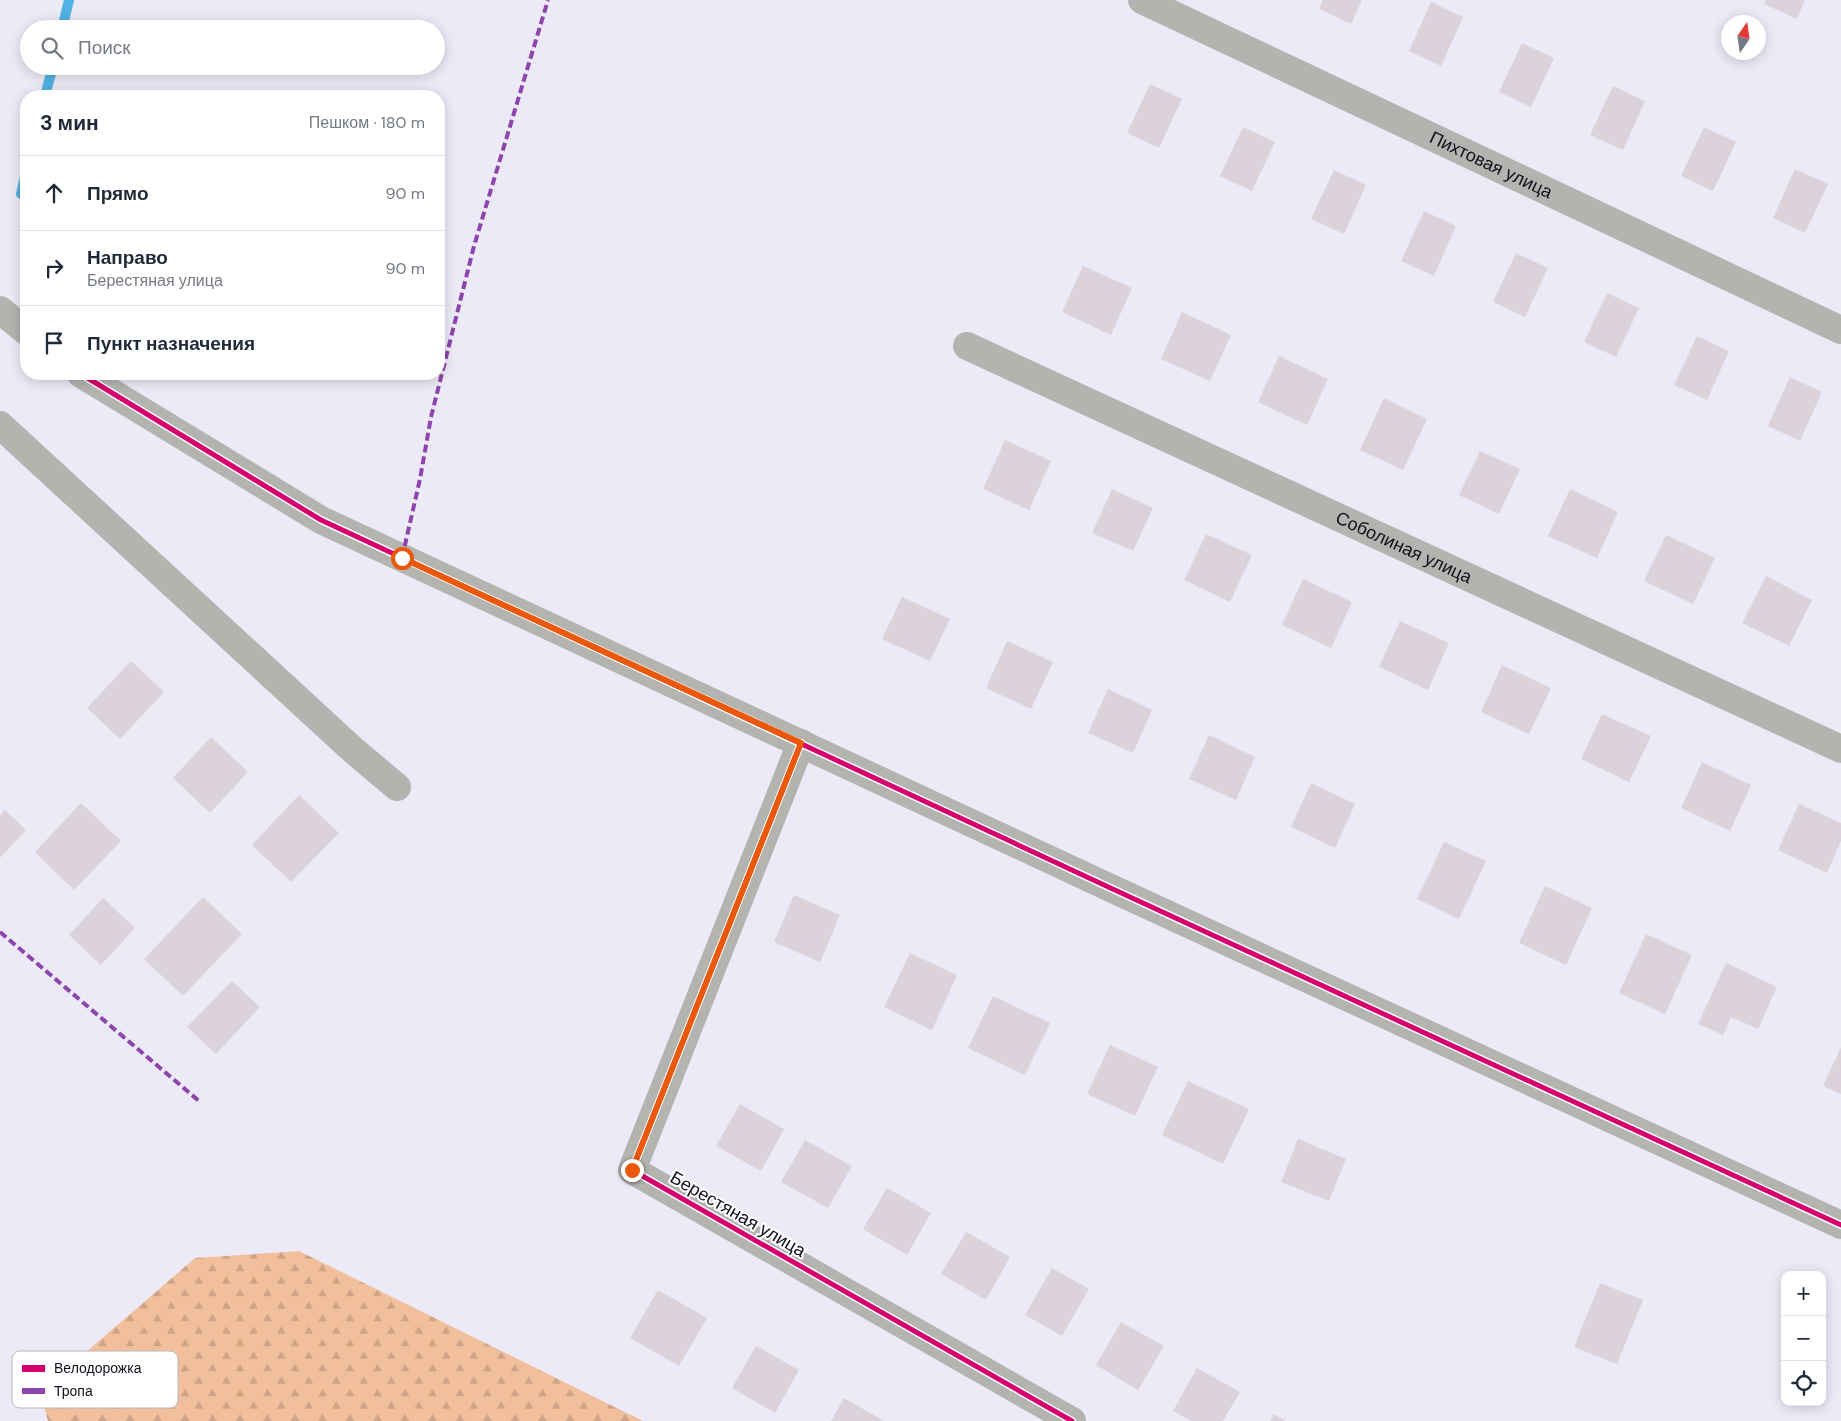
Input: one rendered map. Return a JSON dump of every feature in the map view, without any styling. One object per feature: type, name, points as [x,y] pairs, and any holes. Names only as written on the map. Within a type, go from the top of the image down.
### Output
[{"type":"street","name":"Пихтовая улица","points":[[1142,0],[1841,330]]},
{"type":"street","points":[[0,310],[20,326]]},
{"type":"street","name":"Соболиная улица","points":[[967,346],[1841,749]]},
{"type":"street","points":[[91,380],[321,520],[1841,1225]]},
{"type":"street","points":[[0,425],[353,750],[397,787]]},
{"type":"street","name":"Берестяная улица","points":[[801,743],[632,1170],[1072,1421]]},
{"type":"green space","points":[[299,1251],[643,1421],[48,1421],[44,1408],[178,1408],[178,1351],[87,1351],[195,1258]]},
{"type":"building","points":[[1323,0],[1362,0],[1351,24],[1319,9]]},
{"type":"building","points":[[1766,0],[1805,0],[1797,19],[1764,4]]},
{"type":"building","points":[[1431,2],[1463,17],[1441,66],[1409,51]]},
{"type":"building","points":[[1522,43],[1554,58],[1531,107],[1499,92]]},
{"type":"building","points":[[1150,84],[1182,99],[1159,148],[1127,133]]},
{"type":"building","points":[[1613,86],[1645,101],[1623,150],[1590,135]]},
{"type":"building","points":[[1243,127],[1275,142],[1252,191],[1220,176]]},
{"type":"building","points":[[1704,127],[1736,142],[1713,191],[1681,176]]},
{"type":"building","points":[[1795,169],[1828,184],[1805,233],[1773,218]]},
{"type":"building","points":[[1334,170],[1366,185],[1344,234],[1311,219]]},
{"type":"building","points":[[1424,211],[1456,226],[1434,276],[1401,261]]},
{"type":"building","points":[[1516,253],[1548,268],[1525,317],[1493,302]]},
{"type":"building","points":[[1083,266],[1132,288],[1111,335],[1062,312]]},
{"type":"building","points":[[1607,293],[1639,308],[1616,357],[1584,342]]},
{"type":"building","points":[[1182,312],[1231,335],[1210,381],[1161,359]]},
{"type":"building","points":[[1697,336],[1729,351],[1707,400],[1674,385]]},
{"type":"building","points":[[1279,356],[1328,379],[1307,425],[1258,402]]},
{"type":"building","points":[[1790,377],[1822,392],[1800,441],[1768,426]]},
{"type":"building","points":[[1384,398],[1427,419],[1403,470],[1360,450]]},
{"type":"building","points":[[1005,440],[1051,461],[1029,510],[983,489]]},
{"type":"building","points":[[1480,451],[1520,469],[1499,514],[1459,495]]},
{"type":"building","points":[[1112,489],[1153,508],[1133,551],[1092,533]]},
{"type":"building","points":[[1570,489],[1618,512],[1597,558],[1548,536]]},
{"type":"building","points":[[1206,534],[1252,555],[1230,602],[1184,580]]},
{"type":"building","points":[[1666,535],[1715,558],[1693,604],[1644,581]]},
{"type":"building","points":[[1766,576],[1812,600],[1789,646],[1742,623]]},
{"type":"building","points":[[1303,579],[1352,602],[1331,648],[1282,625]]},
{"type":"building","points":[[902,597],[950,619],[930,661],[882,639]]},
{"type":"building","points":[[1400,621],[1449,643],[1428,690],[1379,667]]},
{"type":"building","points":[[1007,641],[1053,662],[1031,709],[986,688]]},
{"type":"building","points":[[131,661],[164,692],[120,739],[87,708]]},
{"type":"building","points":[[1502,665],[1551,688],[1529,734],[1481,712]]},
{"type":"building","points":[[1108,689],[1152,710],[1133,753],[1088,733]]},
{"type":"building","points":[[1602,714],[1651,736],[1629,782],[1581,759]]},
{"type":"building","points":[[1209,735],[1255,757],[1236,800],[1189,779]]},
{"type":"building","points":[[211,737],[248,772],[210,813],[173,778]]},
{"type":"building","points":[[1702,762],[1751,785],[1730,831],[1681,808]]},
{"type":"building","points":[[1311,783],[1355,804],[1335,848],[1291,827]]},
{"type":"building","points":[[299,795],[339,833],[291,882],[252,845]]},
{"type":"building","points":[[81,803],[121,841],[74,890],[35,852]]},
{"type":"building","points":[[1799,804],[1841,823],[1841,841],[1827,873],[1778,850]]},
{"type":"building","points":[[5,810],[26,830],[0,858],[0,816]]},
{"type":"building","points":[[1444,842],[1486,861],[1459,919],[1417,899]]},
{"type":"building","points":[[1545,886],[1592,908],[1566,965],[1519,943]]},
{"type":"building","points":[[794,895],[840,915],[820,962],[774,942]]},
{"type":"building","points":[[203,897],[242,934],[183,996],[144,959]]},
{"type":"building","points":[[103,898],[135,928],[101,965],[69,935]]},
{"type":"building","points":[[1646,934],[1692,955],[1665,1014],[1619,993]]},
{"type":"building","points":[[910,953],[957,975],[932,1030],[884,1007]]},
{"type":"building","points":[[1726,963],[1777,987],[1758,1029],[1731,1017],[1723,1035],[1698,1024]]},
{"type":"building","points":[[232,981],[260,1007],[216,1054],[187,1027]]},
{"type":"building","points":[[993,996],[1050,1023],[1025,1075],[968,1048]]},
{"type":"building","points":[[1110,1045],[1158,1067],[1135,1116],[1087,1094]]},
{"type":"building","points":[[1841,1047],[1841,1094],[1823,1086]]},
{"type":"building","points":[[1188,1081],[1249,1109],[1223,1164],[1162,1135]]},
{"type":"building","points":[[740,1104],[784,1129],[761,1171],[716,1146]]},
{"type":"building","points":[[1298,1139],[1346,1159],[1329,1201],[1281,1182]]},
{"type":"building","points":[[805,1140],[852,1166],[828,1208],[781,1182]]},
{"type":"building","points":[[887,1188],[931,1213],[907,1255],[863,1229]]},
{"type":"building","points":[[966,1232],[1010,1257],[986,1300],[941,1274]]},
{"type":"building","points":[[1052,1268],[1089,1289],[1062,1336],[1025,1315]]},
{"type":"building","points":[[1600,1283],[1643,1300],[1617,1364],[1574,1347]]},
{"type":"building","points":[[658,1290],[707,1318],[679,1366],[630,1338]]},
{"type":"building","points":[[1121,1322],[1164,1346],[1138,1390],[1096,1365]]},
{"type":"building","points":[[756,1346],[799,1370],[775,1413],[732,1388]]},
{"type":"building","points":[[1197,1368],[1240,1392],[1223,1421],[1191,1421],[1173,1411]]},
{"type":"building","points":[[844,1398],[884,1421],[831,1421]]},
{"type":"building","points":[[1274,1414],[1285,1421],[1270,1421]]},
{"type":"waterway","points":[[64,20],[69,0]]},
{"type":"waterway","points":[[47,90],[51,75]]},
{"type":"marked path","points":[[445,361],[474,246],[548,0]]},
{"type":"marked path","points":[[402,558],[440,380]]},
{"type":"marked path","points":[[0,932],[199,1101]]},
{"type":"cycle path","points":[[91,380],[321,520],[1117,891],[1841,1225]]},
{"type":"cycle path","points":[[801,743],[632,1170],[1072,1421]]},
{"type":"route","points":[[402,558],[801,743],[632,1170]]}]
